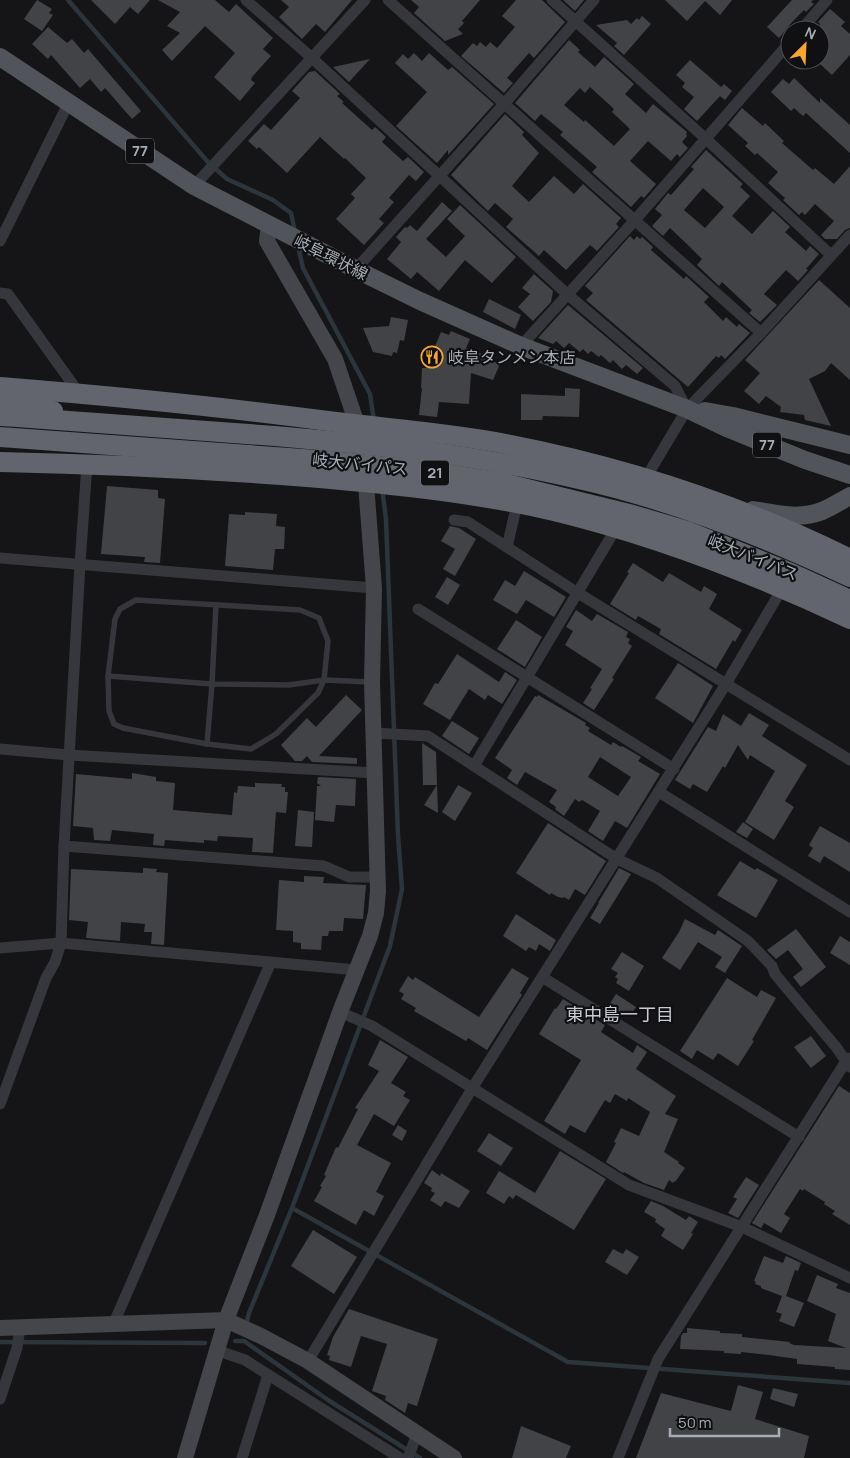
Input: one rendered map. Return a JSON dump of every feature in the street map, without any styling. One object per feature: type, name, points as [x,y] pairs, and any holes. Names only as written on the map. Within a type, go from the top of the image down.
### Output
[{"type":"highway","points":[[0,387],[201,405],[430,432],[513,445],[577,459],[646,478],[723,504],[809,538],[850,559]]},
{"type":"highway","name":"21","points":[[0,405],[219,432]]},
{"type":"highway","points":[[201,405],[231,438],[362,453],[532,483],[553,511]]},
{"type":"highway","name":"岐大バイパス","points":[[0,416],[219,432],[418,450],[503,463],[639,494],[701,515],[796,552],[850,577]]},
{"type":"highway","name":"岐大バイパス","points":[[0,437],[330,461],[418,470],[503,483],[687,531],[792,572],[850,600]]},
{"type":"highway","name":"21","points":[[0,444],[100,444]]},
{"type":"highway","name":"21","points":[[0,462],[200,469],[367,482],[422,488],[517,504],[616,527],[703,555],[783,587],[850,619]]},
{"type":"main road","name":"岐阜環状線","points":[[0,58],[68,104],[200,180],[269,225],[307,245],[420,300],[521,346],[687,409],[729,429],[805,460],[850,475]]},
{"type":"main road","name":"岐阜環状線","points":[[687,409],[725,414],[850,445]]},
{"type":"main road","points":[[723,504],[780,515],[798,516],[824,510],[850,496]]},
{"type":"street","points":[[246,0],[312,58],[567,294],[675,386],[687,409]]},
{"type":"street","points":[[200,180],[364,0]]},
{"type":"street","points":[[388,0],[761,333]]},
{"type":"street","points":[[552,0],[831,255]]},
{"type":"street","points":[[356,269],[504,104],[594,0]]},
{"type":"street","points":[[810,20],[827,0]]},
{"type":"street","points":[[521,346],[635,220],[780,54]]},
{"type":"street","points":[[0,241],[68,104]]},
{"type":"street","points":[[184,1458],[216,1350],[231,1323],[267,1215],[346,1015],[357,970],[370,936],[376,913],[378,877],[376,773],[380,733],[372,682],[374,588],[367,482],[356,424],[335,359],[267,241],[269,225]]},
{"type":"street","points":[[474,766],[687,409],[761,333],[850,235]]},
{"type":"street","points":[[0,293],[8,294],[79,393]]},
{"type":"street","points":[[0,1104],[46,978],[55,962],[61,943],[64,846],[87,464]]},
{"type":"street","points":[[507,547],[517,504]]},
{"type":"street","points":[[454,520],[468,522],[850,760]]},
{"type":"street","points":[[0,558],[374,588]]},
{"type":"street","points":[[308,1361],[473,1088],[674,769],[783,587]]},
{"type":"street","points":[[418,609],[674,769]]},
{"type":"street","points":[[380,733],[428,736],[617,859],[657,878],[748,941],[772,966],[775,974],[849,1061],[658,1359],[618,1458]]},
{"type":"street","points":[[0,749],[69,755],[376,773]]},
{"type":"street","points":[[659,792],[850,912]]},
{"type":"street","points":[[64,846],[324,866],[349,877],[378,877]]},
{"type":"street","points":[[0,948],[61,943],[357,970]]},
{"type":"street","points":[[113,1324],[271,962]]},
{"type":"street","points":[[542,977],[799,1137]]},
{"type":"street","points":[[346,1015],[370,1026],[473,1088],[629,1186],[742,1227],[850,1278]]},
{"type":"street","points":[[0,1328],[19,1331],[113,1324],[231,1323],[308,1361],[416,1438],[454,1458]]},
{"type":"street","points":[[0,1399],[17,1348],[19,1331]]},
{"type":"street","points":[[216,1350],[244,1360],[400,1458]]},
{"type":"street","points":[[242,1458],[268,1375]]},
{"type":"street","points":[[408,1458],[416,1438]]},
{"type":"lane","points":[[136,600],[216,605],[300,610],[320,618],[328,641],[324,680],[318,693],[276,734],[251,749],[207,744],[122,728],[114,724],[109,711],[108,676],[115,619],[120,609],[136,600]]},
{"type":"lane","points":[[207,744],[216,605]]},
{"type":"lane","points":[[108,676],[212,684],[290,685],[324,680],[372,682]]},
{"type":"building","points":[[37,0],[52,9],[49,13],[53,15],[42,31],[24,19]]},
{"type":"building","points":[[91,0],[150,0],[138,14],[130,7],[115,24]]},
{"type":"building","points":[[158,0],[215,0],[229,12],[236,4],[273,38],[263,49],[271,56],[252,77],[251,80],[255,83],[240,101],[214,77],[235,53],[205,26],[172,61],[162,50],[180,33],[167,26],[180,12]]},
{"type":"building","points":[[281,0],[352,0],[325,32],[316,24],[302,39],[279,17],[289,7]]},
{"type":"building","points":[[411,0],[480,0],[462,21],[464,23],[458,29],[463,34],[445,41],[414,13],[419,7]]},
{"type":"building","points":[[516,0],[542,0],[565,22],[534,58],[529,53],[507,78],[513,83],[504,93],[461,56],[473,43],[477,46],[480,42],[486,47],[490,42],[497,48],[515,27],[502,16]]},
{"type":"building","points":[[563,0],[584,0],[575,11]]},
{"type":"building","points":[[665,0],[732,0],[720,15],[705,1],[687,21]]},
{"type":"building","points":[[792,0],[813,0],[811,2],[814,4],[806,12],[804,10],[794,20],[780,20],[779,38],[767,27]]},
{"type":"building","points":[[830,9],[845,22],[841,26],[850,34],[850,55],[832,75],[827,70],[830,70],[830,20],[820,20]]},
{"type":"building","points":[[642,16],[651,24],[624,55],[614,46],[617,43],[596,25],[627,20],[631,24]]},
{"type":"building","points":[[48,27],[67,43],[72,39],[84,53],[88,49],[141,111],[132,119],[105,88],[101,92],[90,79],[80,88],[51,55],[48,59],[32,44]]},
{"type":"building","points":[[569,40],[580,50],[578,52],[595,67],[604,57],[634,84],[625,94],[646,113],[653,104],[687,132],[687,136],[682,142],[688,148],[680,157],[677,154],[671,161],[648,141],[630,161],[656,184],[644,198],[641,196],[631,207],[592,172],[597,167],[560,135],[563,132],[541,114],[535,121],[515,103]],"holes":[[[590,87],[614,109],[612,112],[630,129],[614,146],[585,120],[584,122],[564,105],[580,88],[585,93]]]},
{"type":"building","points":[[414,53],[422,61],[429,53],[448,70],[452,67],[494,104],[448,155],[448,150],[437,163],[396,126],[427,92],[395,63],[403,54],[408,59]]},
{"type":"building","points":[[370,59],[349,82],[333,67]]},
{"type":"building","points":[[690,60],[721,87],[724,84],[732,91],[725,100],[720,96],[697,121],[684,109],[694,97],[682,87],[685,83],[676,75]]},
{"type":"building","points":[[315,71],[340,94],[337,96],[344,102],[342,103],[372,130],[375,127],[386,137],[382,142],[403,161],[408,157],[424,172],[416,181],[409,175],[389,198],[394,202],[379,219],[384,223],[364,245],[336,219],[355,198],[351,194],[366,178],[345,158],[320,137],[287,173],[259,147],[257,149],[248,141],[264,124],[271,130],[300,98],[292,91],[309,72]]},
{"type":"building","points":[[794,78],[820,103],[820,98],[850,125],[850,153],[806,113],[803,116],[794,108],[791,111],[771,92],[783,79],[789,84]]},
{"type":"building","points":[[742,108],[763,126],[765,123],[784,141],[782,143],[813,170],[815,168],[834,184],[850,166],[850,228],[845,230],[837,239],[825,239],[821,235],[834,221],[815,204],[805,215],[802,212],[799,215],[783,200],[785,198],[768,183],[778,172],[757,153],[755,155],[745,146],[748,143],[728,125]]},
{"type":"building","points":[[505,114],[524,132],[522,135],[539,153],[512,186],[529,202],[554,176],[574,194],[583,184],[621,218],[616,224],[619,227],[597,251],[590,245],[566,270],[544,250],[539,256],[506,227],[513,219],[495,203],[488,211],[451,175]]},
{"type":"building","points":[[706,150],[743,184],[740,187],[750,196],[732,216],[752,234],[773,211],[790,227],[785,232],[806,251],[810,246],[819,254],[798,281],[786,270],[764,294],[777,305],[760,322],[749,313],[752,310],[722,282],[719,286],[697,265],[702,259],[670,228],[663,236],[652,226],[662,215],[655,209],[668,193],[671,195],[694,169],[691,167]],"holes":[[[703,188],[724,207],[705,228],[684,210]]]},
{"type":"building","points":[[442,202],[452,211],[426,239],[446,257],[465,236],[447,219],[460,205],[516,257],[492,283],[465,260],[439,291],[417,272],[411,279],[387,259],[401,242],[396,237],[405,227],[407,228],[410,225],[417,231]]},
{"type":"building","points":[[630,236],[634,240],[637,236],[640,239],[642,237],[653,247],[651,250],[684,279],[686,276],[709,297],[704,302],[723,321],[726,317],[737,327],[739,324],[750,333],[725,359],[721,355],[719,358],[716,356],[688,387],[586,300],[593,293],[585,286]]},
{"type":"building","points":[[534,274],[553,291],[551,302],[533,321],[518,307],[530,294],[522,288]]},
{"type":"building","points":[[819,280],[850,308],[850,380],[831,363],[825,371],[809,379],[831,426],[805,420],[804,415],[780,412],[781,407],[766,396],[759,404],[744,391],[760,373],[745,360]]},
{"type":"building","points":[[489,299],[521,315],[515,329],[483,312]]},
{"type":"building","points":[[568,305],[643,368],[637,374],[626,365],[622,369],[613,360],[610,363],[601,355],[599,357],[591,351],[588,354],[583,349],[580,352],[569,343],[564,348],[556,341],[553,344],[538,338]]},
{"type":"building","points":[[391,317],[408,320],[404,341],[400,340],[397,353],[393,352],[392,356],[373,352],[363,328],[389,326]]},
{"type":"building","points":[[451,331],[470,339],[466,348],[490,357],[489,360],[500,364],[493,380],[471,373],[469,404],[439,402],[437,417],[419,415],[422,368],[426,368],[441,332],[449,335]]},
{"type":"building","points":[[565,388],[580,389],[579,417],[543,416],[542,420],[521,420],[521,394],[565,396]]},
{"type":"building","points":[[107,486],[158,490],[158,498],[165,499],[160,563],[144,562],[145,557],[101,554]]},
{"type":"building","points":[[245,512],[277,514],[276,526],[285,527],[284,549],[275,549],[273,570],[225,566],[229,514],[245,515]]},
{"type":"building","points":[[450,526],[459,528],[476,539],[455,576],[443,569],[455,549],[441,541]]},
{"type":"building","points":[[633,563],[663,582],[669,573],[701,592],[704,586],[717,594],[709,609],[742,630],[735,642],[733,640],[716,669],[659,634],[661,629],[638,616],[636,620],[610,604]]},
{"type":"building","points":[[524,571],[566,597],[554,617],[526,600],[517,614],[493,600],[505,580],[515,586]]},
{"type":"building","points":[[447,577],[460,585],[448,605],[435,597]]},
{"type":"building","points":[[576,610],[592,621],[597,614],[628,632],[626,637],[630,639],[628,643],[632,646],[594,710],[583,703],[602,669],[565,645],[573,631],[566,627]]},
{"type":"building","points":[[516,620],[542,637],[525,667],[497,649]]},
{"type":"building","points":[[457,654],[499,682],[505,672],[517,680],[502,704],[488,695],[485,700],[469,689],[450,720],[423,704],[435,683],[438,684]]},
{"type":"building","points":[[678,663],[713,686],[693,723],[655,698]]},
{"type":"building","points":[[346,695],[362,710],[319,756],[357,758],[357,764],[312,762],[307,756],[302,761],[295,761],[281,745],[307,718],[316,727]]},
{"type":"building","points":[[538,695],[586,723],[585,725],[590,728],[588,731],[611,745],[613,742],[641,757],[638,761],[660,774],[627,828],[615,821],[603,841],[588,831],[600,811],[582,800],[579,802],[575,799],[564,816],[549,802],[557,790],[525,772],[517,785],[507,778],[512,770],[495,758],[535,696],[537,697]],"holes":[[[600,757],[631,777],[618,796],[588,777]]]},
{"type":"building","points":[[749,713],[769,725],[762,736],[807,765],[785,801],[794,807],[774,840],[745,822],[775,771],[750,755],[748,760],[738,745],[725,768],[723,766],[707,792],[693,784],[690,789],[675,780],[708,727],[716,731],[723,714],[741,726]]},
{"type":"building","points":[[452,721],[479,738],[469,754],[442,736]]},
{"type":"building","points":[[422,743],[436,752],[438,813],[424,805],[437,785],[423,785]]},
{"type":"building","points":[[132,773],[156,777],[156,781],[175,783],[173,810],[232,815],[234,792],[237,793],[238,786],[255,787],[255,783],[282,784],[281,787],[285,787],[285,792],[288,792],[286,813],[276,812],[273,853],[252,852],[253,838],[218,836],[217,841],[204,840],[204,843],[165,840],[164,846],[153,845],[154,834],[112,830],[110,841],[94,840],[93,828],[73,826],[76,774],[132,779]]},
{"type":"building","points":[[318,777],[356,779],[355,806],[336,805],[334,822],[315,820],[317,786],[321,786],[317,783]]},
{"type":"building","points":[[458,785],[472,793],[455,821],[442,812]]},
{"type":"building","points":[[298,810],[314,812],[312,847],[295,846]]},
{"type":"building","points":[[743,822],[753,829],[747,838],[736,832]]},
{"type":"building","points":[[548,823],[606,861],[585,895],[575,889],[569,900],[551,893],[550,895],[516,873]]},
{"type":"building","points":[[820,826],[850,843],[850,872],[824,856],[820,863],[808,856],[813,848],[809,845]]},
{"type":"building","points":[[740,861],[778,880],[756,918],[717,895]]},
{"type":"building","points":[[143,868],[157,869],[156,872],[168,873],[164,945],[151,944],[152,932],[144,932],[145,924],[121,922],[120,941],[86,938],[88,922],[69,920],[71,869],[143,873]]},
{"type":"building","points":[[619,868],[631,874],[600,924],[590,918]]},
{"type":"building","points":[[304,876],[324,877],[323,883],[366,885],[363,919],[344,918],[343,931],[329,931],[328,936],[322,936],[321,950],[301,949],[301,943],[293,942],[293,931],[276,930],[279,880],[304,882]]},
{"type":"building","points":[[516,914],[556,940],[550,951],[539,944],[536,951],[529,947],[526,951],[503,936]]},
{"type":"building","points":[[685,919],[715,935],[718,930],[742,946],[725,973],[715,967],[722,957],[698,942],[680,970],[662,958]]},
{"type":"building","points":[[796,929],[826,967],[801,987],[793,977],[803,969],[788,950],[776,959],[767,950]]},
{"type":"building","points":[[840,936],[850,942],[850,965],[830,953]]},
{"type":"building","points":[[622,952],[644,966],[629,991],[616,983],[618,979],[615,977],[618,973],[611,969]]},
{"type":"building","points":[[512,968],[529,978],[520,993],[522,995],[487,1050],[468,1038],[466,1041],[414,1011],[416,1008],[401,999],[404,994],[399,991],[408,976],[413,980],[415,977],[479,1017]]},
{"type":"building","points":[[727,978],[757,997],[761,990],[776,998],[752,1040],[754,1041],[738,1066],[718,1053],[713,1060],[697,1050],[692,1059],[680,1051]]},
{"type":"building","points":[[616,994],[636,1007],[630,1016],[622,1011],[619,1016],[607,1008]]},
{"type":"building","points":[[563,999],[605,1025],[601,1032],[633,1053],[637,1045],[647,1052],[636,1069],[676,1096],[665,1114],[678,1119],[664,1152],[685,1168],[675,1182],[673,1183],[669,1180],[664,1190],[623,1173],[606,1162],[621,1128],[639,1136],[650,1112],[628,1098],[627,1101],[615,1094],[610,1103],[605,1100],[585,1133],[570,1125],[565,1134],[544,1121],[581,1060],[539,1034],[555,1008]]},
{"type":"building","points":[[811,1036],[826,1056],[811,1068],[794,1047]]},
{"type":"building","points":[[380,1040],[408,1057],[391,1083],[406,1092],[403,1096],[410,1100],[394,1126],[374,1114],[357,1145],[391,1163],[376,1192],[384,1196],[374,1216],[364,1210],[356,1225],[314,1201],[322,1187],[320,1186],[326,1176],[324,1175],[336,1147],[338,1148],[358,1109],[355,1108],[379,1071],[368,1065]]},
{"type":"building","points":[[839,1086],[850,1093],[850,1225],[832,1214],[835,1211],[824,1204],[825,1202],[804,1189],[803,1191],[800,1189],[784,1214],[790,1218],[781,1233],[764,1223],[761,1228],[752,1223]]},
{"type":"building","points":[[398,1125],[407,1131],[402,1141],[392,1135]]},
{"type":"building","points":[[489,1133],[513,1148],[501,1166],[477,1151]]},
{"type":"building","points":[[560,1151],[606,1179],[574,1230],[516,1195],[513,1199],[509,1196],[504,1204],[486,1193],[499,1171],[535,1193]]},
{"type":"building","points":[[432,1170],[440,1176],[441,1173],[470,1191],[459,1208],[445,1201],[441,1207],[430,1200],[435,1193],[431,1191],[432,1188],[424,1183]]},
{"type":"building","points":[[746,1177],[759,1185],[738,1218],[728,1213],[737,1199],[733,1197]]},
{"type":"building","points":[[651,1201],[686,1220],[689,1216],[698,1222],[683,1250],[661,1236],[665,1229],[655,1222],[656,1219],[644,1212]]},
{"type":"building","points":[[313,1230],[357,1257],[334,1294],[291,1266]]},
{"type":"building","points":[[613,1249],[623,1254],[626,1249],[639,1257],[627,1275],[605,1262]]},
{"type":"building","points":[[764,1256],[783,1263],[786,1256],[801,1263],[798,1271],[795,1270],[786,1296],[804,1303],[794,1327],[779,1321],[782,1314],[776,1312],[782,1296],[755,1284],[756,1282],[754,1281]]},
{"type":"building","points":[[817,1275],[838,1284],[836,1288],[850,1293],[850,1370],[797,1364],[797,1359],[769,1355],[680,1349],[681,1336],[683,1333],[687,1333],[687,1328],[742,1334],[742,1337],[790,1342],[794,1345],[846,1348],[828,1341],[836,1314],[807,1301]]},
{"type":"building","points":[[349,1309],[438,1339],[417,1406],[408,1403],[405,1413],[385,1400],[386,1396],[372,1391],[387,1344],[361,1336],[351,1367],[329,1360],[330,1356],[327,1355],[333,1337]]},
{"type":"building","points":[[738,1385],[763,1392],[755,1419],[809,1436],[804,1458],[636,1458],[661,1393],[731,1411]]},
{"type":"building","points":[[773,1388],[798,1394],[794,1407],[770,1399]]},
{"type":"building","points":[[521,1426],[571,1446],[566,1458],[512,1458]]},
{"type":"waterway","points":[[68,0],[207,161],[227,179],[273,200],[291,213],[295,232]]},
{"type":"waterway","points":[[298,246],[303,268],[370,394],[374,421]]},
{"type":"waterway","points":[[246,1325],[390,946],[402,889],[398,835],[386,519],[382,488]]},
{"type":"waterway","points":[[292,1208],[568,1362],[850,1383]]},
{"type":"waterway","points":[[235,1341],[244,1341],[328,1400],[420,1458]]},
{"type":"waterway","points":[[0,1342],[205,1343]]},
{"type":"place","name":"岐阜タンメン本店","points":[[432,357]]},
{"type":"district","name":"東中島一丁目","points":[[620,1015]]}]
